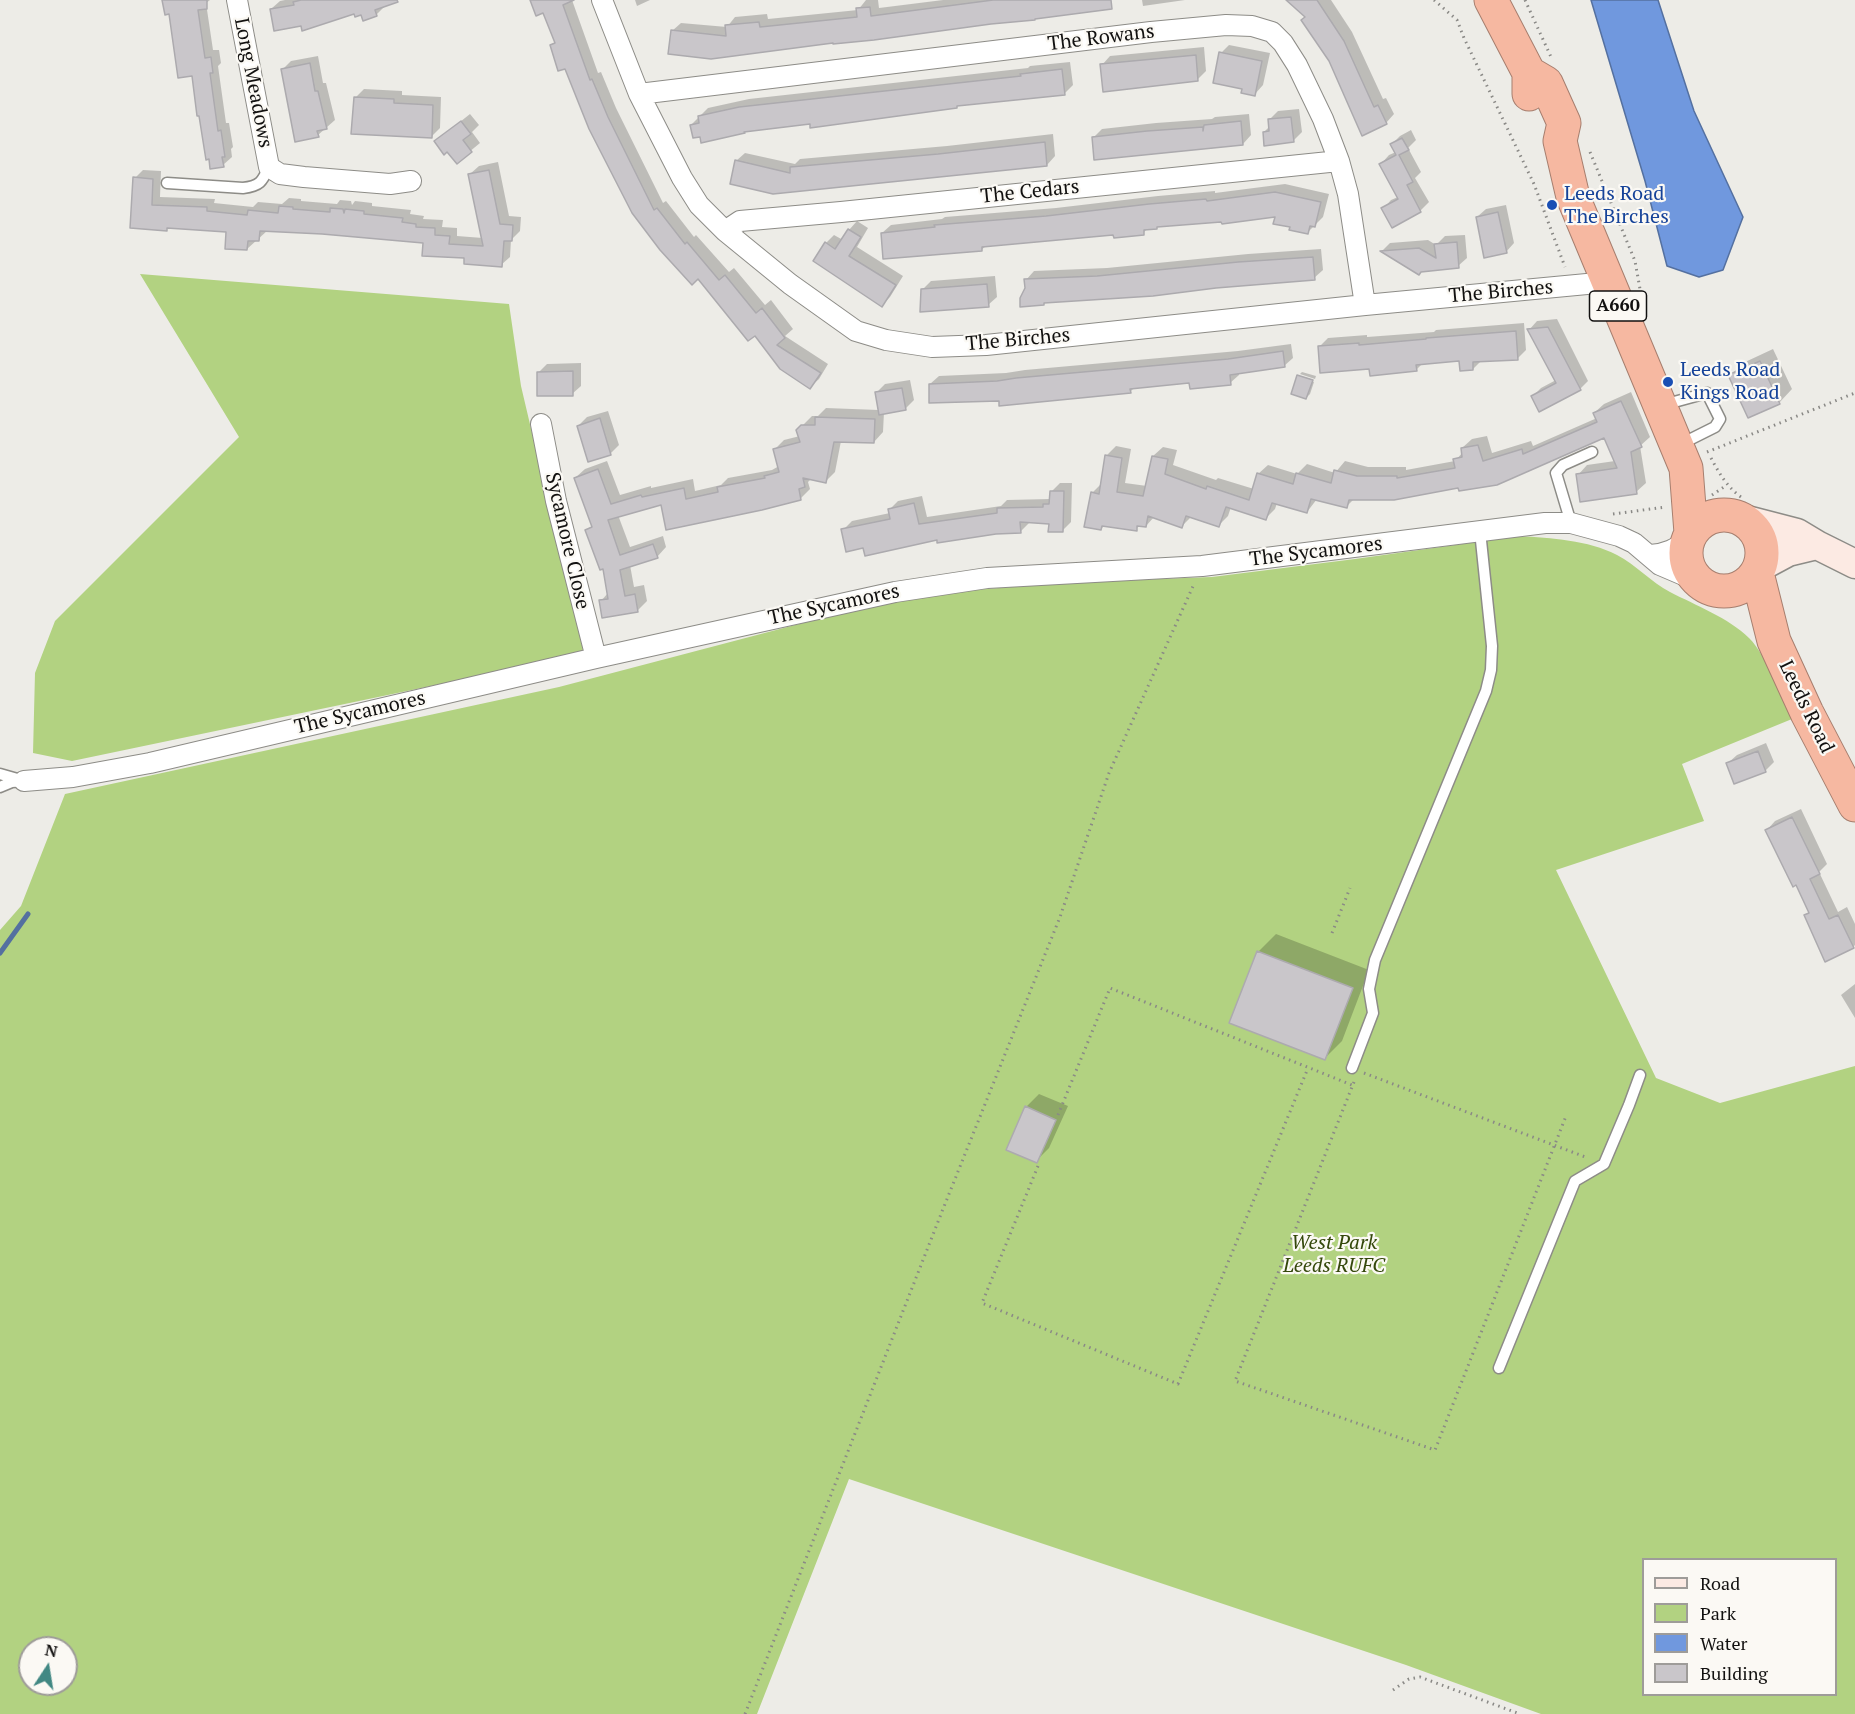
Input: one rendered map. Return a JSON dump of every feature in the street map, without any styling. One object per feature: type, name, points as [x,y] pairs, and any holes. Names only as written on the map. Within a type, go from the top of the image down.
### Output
[{"type":"highway","name":"A660","points":[[1491,0],[1541,66],[1564,123],[1560,141],[1573,196],[1660,406],[1690,452],[1716,511]]},
{"type":"highway","points":[[1716,511],[1751,526],[1762,545],[1759,570],[1740,588],[1715,587],[1693,575],[1688,563],[1686,551],[1716,511]]},
{"type":"highway","name":"Leeds Road","points":[[1759,570],[1774,640],[1807,713],[1855,806]]},
{"type":"highway","name":"Leeds Road","points":[[1715,587],[1750,610],[1774,640]]},
{"type":"street","name":"Long Meadows","points":[[237,0],[269,167]]},
{"type":"street","name":"The Birches","points":[[602,0],[639,94],[682,178],[699,205],[725,231],[790,284],[856,331],[886,340],[932,347],[986,345],[1608,282]]},
{"type":"street","name":"The Rowans","points":[[639,94],[1151,32],[1252,26],[1272,32],[1283,42],[1297,65],[1323,119],[1339,161],[1348,194],[1365,305]]},
{"type":"street","name":"The Cedars","points":[[725,231],[740,221],[761,218],[841,212],[1339,161]]},
{"type":"street","points":[[269,167],[280,174],[304,177],[390,184],[411,181]]},
{"type":"street","name":"Sycamore Close","points":[[541,424],[556,501],[596,658]]},
{"type":"street","points":[[1650,555],[1664,554],[1674,550],[1716,511],[1797,533],[1855,564]]},
{"type":"street","name":"The Sycamores","points":[[24,781],[73,777],[150,763],[596,658],[895,592],[987,578],[1202,566],[1545,523],[1571,523],[1634,543],[1660,565],[1715,587]]},
{"type":"street","points":[[1759,570],[1788,552],[1816,545]]},
{"type":"lane","points":[[167,183],[243,188],[255,186],[263,180],[269,167]]},
{"type":"lane","points":[[1660,406],[1707,393],[1720,419],[1690,452]]},
{"type":"lane","points":[[1571,523],[1556,473],[1563,465],[1592,452]]},
{"type":"lane","points":[[1355,1070],[1373,1013],[1368,989],[1375,960],[1486,691],[1491,670],[1492,646],[1480,531]]},
{"type":"lane","points":[[0,774],[24,781]]},
{"type":"lane","points":[[0,787],[12,782],[24,781]]},
{"type":"lane","points":[[1499,1368],[1575,1181],[1604,1164],[1640,1075]]},
{"type":"path","points":[[1434,0],[1457,20],[1534,184],[1571,285]]},
{"type":"path","points":[[1525,0],[1541,66]]},
{"type":"path","points":[[1590,152],[1635,261],[1642,295]]},
{"type":"path","points":[[1602,531],[1607,515],[1716,511],[1690,452],[1855,393]]},
{"type":"path","points":[[745,1714],[1060,917],[1110,773],[1202,566]]},
{"type":"path","points":[[1332,933],[1350,888]]},
{"type":"path","points":[[1058,1115],[1110,988],[1352,1085]]},
{"type":"path","points":[[1038,1166],[982,1303],[1178,1384],[1308,1068]]},
{"type":"path","points":[[1566,1116],[1555,1146],[1435,1450],[1236,1381],[1352,1085],[1355,1070],[1555,1146],[1604,1164]]},
{"type":"path","points":[[1393,1690],[1409,1679],[1420,1677],[1520,1714]]},
{"type":"green space","points":[[140,274],[509,304],[521,386],[584,654],[72,761],[33,753],[35,673],[55,621],[239,437]]},
{"type":"green space","name":"West Park Leeds RUFC","points":[[1519,536],[1544,538],[1594,546],[1617,555],[1663,588],[1722,618],[1741,631],[1756,646],[1768,665],[1792,719],[1682,764],[1704,821],[1556,870],[1656,1078],[1720,1103],[1855,1066],[1855,1714],[1541,1714],[1406,1665],[849,1479],[757,1714],[0,1714],[0,930],[21,906],[65,794],[559,687],[875,604],[960,591],[1075,582],[1212,577]]},
{"type":"water","points":[[1591,0],[1658,0],[1694,111],[1743,217],[1723,270],[1699,277],[1667,266],[1645,181]]},
{"type":"building","points":[[162,0],[207,0],[207,9],[198,10],[205,58],[211,57],[213,73],[210,73],[218,131],[221,130],[225,157],[222,157],[224,167],[210,169],[209,159],[206,160],[192,76],[178,78],[169,14],[165,15]]},
{"type":"building","points":[[301,0],[397,0],[398,2],[375,10],[377,16],[363,21],[361,15],[355,17],[354,14],[302,31],[301,26],[274,31],[270,9],[294,5],[293,2]]},
{"type":"building","points":[[530,0],[574,0],[563,5],[590,80],[592,79],[654,210],[657,208],[685,244],[687,242],[719,280],[725,275],[756,313],[762,308],[785,338],[777,345],[821,373],[810,389],[780,369],[755,336],[748,341],[698,279],[692,285],[660,250],[632,213],[589,129],[565,69],[558,71],[550,45],[555,43],[543,13],[536,16]]},
{"type":"building","points":[[993,0],[1111,0],[1112,9],[711,59],[668,54],[671,30],[726,36],[725,25],[759,22],[760,27],[857,17],[856,8],[870,7],[871,16]]},
{"type":"building","points":[[1286,0],[1317,0],[1344,41],[1374,107],[1378,105],[1387,124],[1362,136],[1329,61],[1301,20],[1305,17]]},
{"type":"building","points":[[1219,52],[1262,61],[1255,96],[1241,93],[1242,89],[1213,83]]},
{"type":"building","points":[[1196,55],[1198,81],[1103,92],[1100,64]]},
{"type":"building","points":[[310,63],[315,91],[318,91],[327,129],[317,131],[319,137],[295,142],[281,69]]},
{"type":"building","points":[[1062,69],[1065,95],[957,106],[957,108],[810,128],[810,124],[744,132],[701,143],[700,137],[693,138],[690,125],[699,123],[698,116],[739,107],[1021,76],[1020,74]]},
{"type":"building","points":[[354,97],[394,99],[394,103],[433,105],[432,138],[351,134]]},
{"type":"building","points":[[1291,117],[1294,142],[1264,146],[1263,132],[1269,131],[1268,119]]},
{"type":"building","points":[[461,121],[471,134],[463,140],[472,152],[457,164],[447,152],[444,155],[434,141]]},
{"type":"building","points":[[1241,121],[1243,145],[1094,160],[1092,137],[1203,127],[1203,131],[1204,125]]},
{"type":"building","points":[[1402,138],[1409,150],[1399,155],[1413,182],[1407,185],[1421,212],[1392,228],[1381,208],[1398,199],[1379,164],[1396,155],[1390,144]]},
{"type":"building","points":[[1045,142],[1047,166],[773,194],[730,184],[735,160],[790,173],[790,167]]},
{"type":"building","points":[[489,170],[500,224],[513,225],[512,241],[504,241],[502,267],[464,264],[464,258],[422,256],[423,243],[260,231],[259,241],[248,241],[247,250],[225,249],[226,232],[130,228],[133,177],[153,179],[152,205],[207,207],[207,211],[247,215],[248,210],[278,213],[279,206],[330,212],[330,208],[343,209],[344,213],[345,209],[364,211],[364,214],[403,218],[402,222],[416,224],[416,227],[435,228],[435,235],[450,236],[449,244],[483,246],[468,174]]},
{"type":"building","points":[[1275,192],[1321,202],[1315,227],[1310,226],[1308,234],[1273,224],[1275,217],[1222,224],[1221,222],[1157,227],[1157,229],[1144,230],[1144,235],[1114,238],[1113,235],[982,247],[982,251],[883,259],[881,233],[935,227],[934,225],[1046,216],[1149,204],[1206,199],[1207,201]]},
{"type":"building","points":[[1498,212],[1507,253],[1484,258],[1476,217]]},
{"type":"building","points":[[848,229],[861,237],[849,256],[896,285],[882,307],[813,261],[825,242],[835,249]]},
{"type":"building","points":[[1457,242],[1459,268],[1421,272],[1419,275],[1380,251],[1419,248],[1436,258],[1434,244]]},
{"type":"building","points":[[1313,257],[1315,280],[1020,307],[1020,298],[1025,288],[1024,279],[1097,276]]},
{"type":"building","points":[[987,284],[989,307],[920,312],[921,289]]},
{"type":"building","points":[[1548,327],[1581,390],[1539,412],[1531,396],[1556,383],[1527,329]]},
{"type":"building","points":[[1516,331],[1518,360],[1473,362],[1473,370],[1460,371],[1459,361],[1416,365],[1417,371],[1370,376],[1369,369],[1320,373],[1318,346],[1359,343],[1359,345]]},
{"type":"building","points":[[1283,351],[1285,367],[1230,375],[1231,385],[1190,389],[1189,383],[1130,389],[1131,393],[999,406],[999,401],[929,403],[929,384],[997,381],[1228,359]]},
{"type":"building","points":[[1760,361],[1780,404],[1748,418],[1728,375]]},
{"type":"building","points":[[573,371],[573,396],[537,396],[537,372]]},
{"type":"building","points":[[1297,375],[1313,380],[1306,399],[1291,394]]},
{"type":"building","points":[[902,388],[906,410],[879,415],[875,392]]},
{"type":"building","points":[[1621,401],[1642,447],[1631,452],[1637,494],[1580,502],[1576,474],[1617,468],[1604,438],[1497,485],[1459,491],[1458,488],[1394,500],[1349,500],[1347,508],[1311,499],[1307,513],[1272,503],[1266,520],[1226,507],[1219,527],[1186,516],[1182,528],[1148,516],[1146,527],[1137,526],[1137,531],[1102,526],[1101,530],[1084,527],[1091,492],[1099,494],[1105,455],[1122,458],[1117,492],[1143,496],[1152,456],[1168,459],[1165,474],[1206,489],[1207,486],[1249,500],[1257,473],[1293,484],[1296,473],[1331,483],[1334,470],[1357,476],[1397,476],[1397,478],[1455,468],[1453,459],[1462,457],[1461,448],[1478,445],[1483,461],[1522,449],[1523,454],[1597,422],[1593,413]]},
{"type":"building","points":[[815,417],[875,419],[874,443],[834,442],[826,483],[803,478],[805,487],[799,489],[801,500],[666,530],[661,505],[608,520],[620,555],[653,544],[658,558],[620,570],[625,596],[635,594],[638,612],[602,618],[599,600],[608,599],[603,569],[600,570],[585,530],[592,527],[574,478],[598,469],[611,504],[641,495],[642,497],[684,488],[686,499],[718,492],[717,487],[765,478],[764,476],[779,472],[773,449],[800,442],[796,430],[801,425],[815,425]]},
{"type":"building","points":[[600,418],[611,455],[588,462],[577,426]]},
{"type":"building","points":[[1050,491],[1064,491],[1063,532],[1048,532],[1049,524],[1020,522],[1021,533],[996,534],[937,543],[937,540],[865,556],[863,548],[846,552],[841,529],[890,519],[888,509],[914,503],[919,524],[997,513],[997,508],[1043,507],[1043,504],[1049,504]]},
{"type":"building","points":[[1758,751],[1766,772],[1734,784],[1726,763]]},
{"type":"building","points":[[1792,817],[1820,874],[1810,879],[1829,919],[1838,915],[1854,948],[1825,962],[1804,915],[1809,913],[1796,885],[1793,887],[1765,830]]},
{"type":"building","points":[[1257,951],[1353,988],[1325,1060],[1229,1023]]},
{"type":"building","points":[[1025,1106],[1056,1120],[1037,1163],[1006,1150]]},
{"type":"waterway","points":[[0,953],[28,914]]},
{"type":"place","name":"Leeds Road The Birches","points":[[1552,205]]},
{"type":"place","name":"Leeds Road Kings Road","points":[[1668,382]]}]
